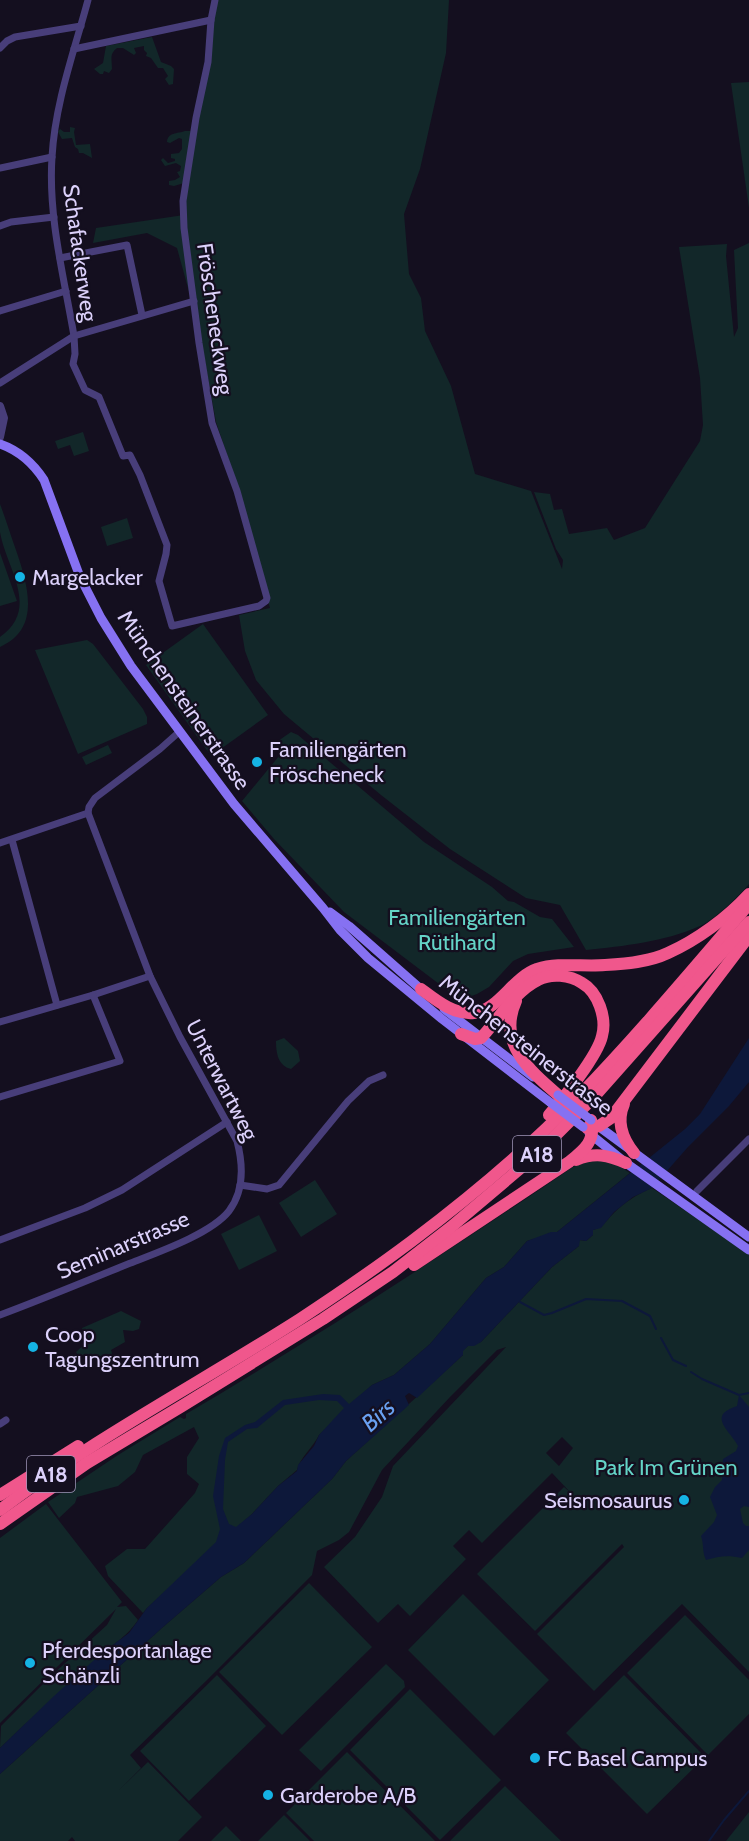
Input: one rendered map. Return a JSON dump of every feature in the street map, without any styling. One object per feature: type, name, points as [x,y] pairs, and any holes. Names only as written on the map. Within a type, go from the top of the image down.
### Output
[{"type":"highway","points":[[478,1040],[505,995],[518,980],[529,972],[556,965],[623,964],[667,954],[710,928],[749,894]]},
{"type":"highway","name":"A18","points":[[0,1510],[64,1465],[300,1319],[378,1265],[444,1215],[545,1130],[600,1074],[749,904]]},
{"type":"highway","name":"A18","points":[[0,1524],[87,1463],[182,1407],[361,1294],[479,1205],[536,1155],[593,1098],[749,922]]},
{"type":"highway","points":[[285,1342],[423,1259],[569,1162],[588,1145],[592,1128],[611,1118],[626,1100],[749,936]]},
{"type":"highway","points":[[478,1040],[513,999],[538,980],[556,976],[576,980],[585,985],[599,1004],[603,1024],[603,1035],[599,1044],[561,1100],[506,1163]]},
{"type":"highway","points":[[421,989],[448,1007],[468,1013],[485,1009],[505,995]]},
{"type":"highway","points":[[522,992],[510,1017],[511,1036],[517,1051],[554,1099]]},
{"type":"highway","points":[[462,1034],[478,1040]]},
{"type":"highway","points":[[569,1162],[605,1151],[630,1158],[628,1146],[620,1137],[620,1114],[626,1100]]},
{"type":"highway","points":[[0,1495],[138,1411],[151,1410]]},
{"type":"highway","points":[[0,1532],[69,1481],[87,1463]]},
{"type":"main road","name":"Münchensteinerstrasse","points":[[0,444],[15,450],[35,467],[45,480],[65,540],[89,597],[131,666],[234,804],[340,930],[368,958],[462,1034]]},
{"type":"main road","name":"Münchensteinerstrasse","points":[[323,908],[349,926],[478,1040],[554,1099],[592,1128],[620,1137]]},
{"type":"main road","name":"Münchensteinerstrasse","points":[[592,1128],[605,1151]]},
{"type":"main road","points":[[630,1158],[651,1166],[749,1237]]},
{"type":"main road","points":[[630,1158],[642,1174],[749,1250]]},
{"type":"street","name":"Schafackerweg","points":[[88,0],[63,90],[52,157],[54,217],[74,336],[73,364],[85,390],[99,397],[123,456],[130,455],[138,470],[167,545],[159,581],[172,626]]},
{"type":"street","name":"Fröscheneckweg","points":[[172,626],[259,606],[267,598],[237,491],[212,423],[188,262],[183,201],[196,118],[208,62],[215,0]]},
{"type":"street","points":[[74,49],[211,20]]},
{"type":"street","points":[[0,48],[15,37],[81,26]]},
{"type":"street","points":[[0,168],[52,157]]},
{"type":"street","points":[[0,226],[10,222],[54,217]]},
{"type":"street","points":[[60,258],[127,245],[142,315]]},
{"type":"street","points":[[0,311],[66,291]]},
{"type":"street","points":[[0,383],[74,336],[194,301]]},
{"type":"street","points":[[0,406],[4,418],[0,437]]},
{"type":"street","points":[[0,843],[88,813],[95,798],[179,732]]},
{"type":"street","name":"Unterwartweg","points":[[88,813],[150,976],[180,1038],[237,1141],[241,1157],[240,1185]]},
{"type":"street","points":[[12,840],[57,1005]]},
{"type":"street","points":[[0,1022],[150,976]]},
{"type":"street","points":[[0,1097],[120,1061],[93,995]]},
{"type":"street","points":[[240,1185],[267,1189],[279,1185],[348,1101],[369,1081],[383,1075]]},
{"type":"street","points":[[0,1240],[85,1208],[122,1190],[227,1122]]},
{"type":"street","points":[[697,1191],[749,1139]]},
{"type":"street","name":"Seminarstrasse","points":[[0,1315],[179,1243],[212,1226],[222,1220],[229,1211],[236,1200],[240,1185]]},
{"type":"green space","points":[[215,0],[449,0],[446,53],[420,169],[404,214],[409,274],[421,298],[425,331],[451,386],[475,474],[531,491],[562,569],[563,560],[556,549],[534,492],[550,494],[554,510],[562,509],[569,534],[607,528],[614,540],[645,528],[700,441],[703,425],[700,378],[679,247],[727,244],[726,256],[734,337],[738,328],[734,250],[749,243],[749,884],[733,901],[706,923],[658,940],[586,950],[560,905],[526,898],[450,849],[284,714],[256,680],[245,651],[239,615],[270,608],[238,487],[216,422],[199,328],[177,248],[147,233],[93,243],[96,228],[184,215]]},
{"type":"green space","points":[[152,37],[161,62],[174,69],[173,84],[169,85],[165,79],[168,76],[163,68],[158,68],[151,58],[146,56],[144,46],[134,48],[136,53],[134,55],[123,48],[114,50],[111,60],[112,69],[109,73],[104,71],[100,74],[94,69],[103,63],[106,46]]},
{"type":"green space","points":[[749,82],[749,208],[731,83]]},
{"type":"green space","points":[[70,127],[75,128],[76,145],[90,144],[92,158],[79,153],[72,138],[62,139],[58,132],[60,129],[70,132]]},
{"type":"green space","points":[[191,131],[184,183],[169,185],[169,181],[180,177],[177,172],[180,171],[181,166],[176,163],[165,166],[161,160],[163,158],[168,163],[175,161],[171,158],[171,154],[179,153],[182,149],[182,139],[179,138],[170,143],[167,142],[168,139],[171,135]]},
{"type":"green space","points":[[83,432],[89,451],[74,456],[70,445],[58,449],[55,441]]},
{"type":"green space","name":"Margelacker","points":[[0,504],[25,579],[28,606],[22,629],[13,639],[0,647],[0,637],[12,626],[20,601],[18,587],[0,532]]},
{"type":"green space","points":[[127,518],[133,538],[107,546],[101,527]]},
{"type":"green space","points":[[0,553],[17,601],[0,606]]},
{"type":"green space","points":[[203,624],[268,715],[211,756],[146,665]]},
{"type":"green space","points":[[87,640],[93,644],[143,709],[147,717],[147,724],[78,754],[35,650]]},
{"type":"green space","name":"Familiengärten Rütihard","points":[[291,732],[298,735],[424,842],[492,887],[508,901],[540,917],[552,919],[574,947],[528,954],[513,961],[489,987],[466,998],[455,996],[344,912],[274,839],[242,801],[284,750],[278,741]]},
{"type":"green space","points":[[108,745],[112,753],[86,765],[82,757]]},
{"type":"green space","points":[[284,1038],[298,1051],[300,1061],[291,1069],[283,1065],[277,1054],[276,1041]]},
{"type":"green space","points":[[603,1159],[630,1173],[557,1232],[527,1241],[504,1267],[486,1278],[430,1344],[394,1375],[372,1385],[319,1435],[297,1470],[143,1613],[108,1576],[105,1566],[127,1549],[145,1549],[195,1493],[199,1484],[187,1474],[187,1457],[199,1438],[194,1427],[143,1455],[135,1472],[118,1486],[77,1497],[75,1503],[59,1518],[48,1502],[118,1455],[180,1417],[186,1418],[186,1414],[381,1294],[573,1167],[589,1160]]},
{"type":"green space","points":[[315,1180],[337,1214],[301,1237],[279,1203]]},
{"type":"green space","name":"Park Im Grünen","points":[[652,1188],[749,1254],[749,1672],[682,1604],[594,1691],[537,1634],[624,1547],[622,1544],[535,1631],[477,1574],[564,1487],[571,1493],[552,1473],[482,1543],[469,1530],[453,1546],[466,1559],[410,1616],[398,1604],[378,1623],[324,1567],[355,1537],[382,1497],[393,1466],[506,1347],[497,1350],[382,1470],[349,1532],[317,1551],[312,1575],[130,1755],[141,1768],[117,1792],[148,1762],[202,1817],[178,1841],[75,1841],[72,1837],[68,1841],[0,1841],[0,1774],[163,1627],[221,1577],[244,1563],[332,1479],[346,1461],[463,1355],[462,1351],[468,1346],[481,1342],[552,1267],[579,1246],[579,1240],[586,1241],[593,1235],[593,1230],[603,1225],[623,1204]],"holes":[[[562,1437],[573,1448],[559,1466],[546,1453]]]},
{"type":"green space","points":[[259,1215],[277,1251],[239,1270],[221,1234]]},
{"type":"green space","points":[[121,1311],[141,1321],[139,1329],[123,1330],[125,1342],[111,1350],[115,1363],[112,1365],[102,1362],[95,1355],[78,1355],[76,1352],[87,1342],[82,1328]]},
{"type":"green space","name":"Pferdesportanlage Schänzli","points":[[46,1504],[122,1602],[117,1607],[126,1606],[138,1620],[125,1635],[0,1748],[1,1726],[107,1625],[116,1609],[0,1723],[0,1538]]},
{"type":"green space","points":[[309,1583],[372,1647],[282,1735],[219,1672]]},
{"type":"green space","points":[[463,1594],[549,1680],[494,1736],[408,1650]]},
{"type":"green space","points":[[685,1615],[749,1680],[749,1714],[708,1755],[627,1673]]},
{"type":"green space","points":[[386,1664],[404,1681],[405,1687],[321,1771],[299,1750]]},
{"type":"green space","points":[[217,1675],[266,1726],[189,1801],[140,1751]]},
{"type":"green space","points":[[624,1675],[705,1757],[647,1814],[566,1733]]},
{"type":"green space","points":[[410,1689],[501,1780],[440,1840],[350,1750]]},
{"type":"green space","points":[[347,1752],[435,1841],[314,1841],[286,1813]]},
{"type":"green space","points":[[505,1786],[561,1841],[450,1841]]},
{"type":"green space","points":[[749,1812],[749,1841],[726,1841]]},
{"type":"green space","points":[[284,1815],[310,1841],[258,1841]]},
{"type":"green space","points":[[226,1826],[241,1841],[211,1841]]},
{"type":"water","name":"Birs","points":[[749,1038],[749,1082],[652,1188],[633,1197],[614,1212],[601,1228],[593,1230],[593,1235],[586,1241],[580,1240],[579,1246],[552,1267],[481,1342],[468,1346],[463,1351],[463,1355],[417,1398],[409,1393],[405,1396],[409,1405],[346,1461],[332,1479],[244,1563],[221,1577],[163,1627],[0,1774],[0,1748],[102,1653],[129,1633],[147,1608],[216,1542],[220,1529],[213,1496],[219,1456],[225,1438],[245,1425],[255,1422],[283,1400],[323,1394],[340,1395],[349,1404],[372,1385],[394,1375],[430,1344],[486,1278],[504,1267],[527,1241],[557,1232],[685,1129],[700,1114]],"holes":[[[319,1400],[337,1401],[344,1408],[319,1435],[314,1446],[298,1465],[297,1471],[236,1527],[229,1524],[223,1509],[228,1442],[247,1429],[257,1428],[285,1405]]]},
{"type":"water","points":[[739,1395],[749,1407],[749,1507],[744,1506],[740,1509],[743,1523],[749,1526],[749,1550],[742,1558],[724,1556],[706,1560],[701,1536],[714,1522],[717,1515],[710,1497],[722,1480],[723,1459],[736,1451],[738,1446],[723,1424],[723,1414],[737,1406]]},
{"type":"waterway","points":[[520,1302],[544,1315],[586,1299],[622,1301],[650,1316],[656,1329]]},
{"type":"waterway","points":[[661,1338],[673,1360],[686,1366]]},
{"type":"waterway","points":[[691,1372],[739,1395],[749,1393]]},
{"type":"waterway","points":[[709,1841],[749,1791]]},
{"type":"place","name":"Margelacker","points":[[20,577]]},
{"type":"place","name":"Familiengärten Fröscheneck","points":[[257,762]]},
{"type":"place","name":"Coop Tagungszentrum","points":[[33,1347]]},
{"type":"place","name":"Seismosaurus","points":[[684,1500]]},
{"type":"place","name":"Pferdesportanlage Schänzli","points":[[30,1663]]},
{"type":"place","name":"FC Basel Campus","points":[[535,1758]]},
{"type":"place","name":"Garderobe A/B","points":[[268,1795]]}]
